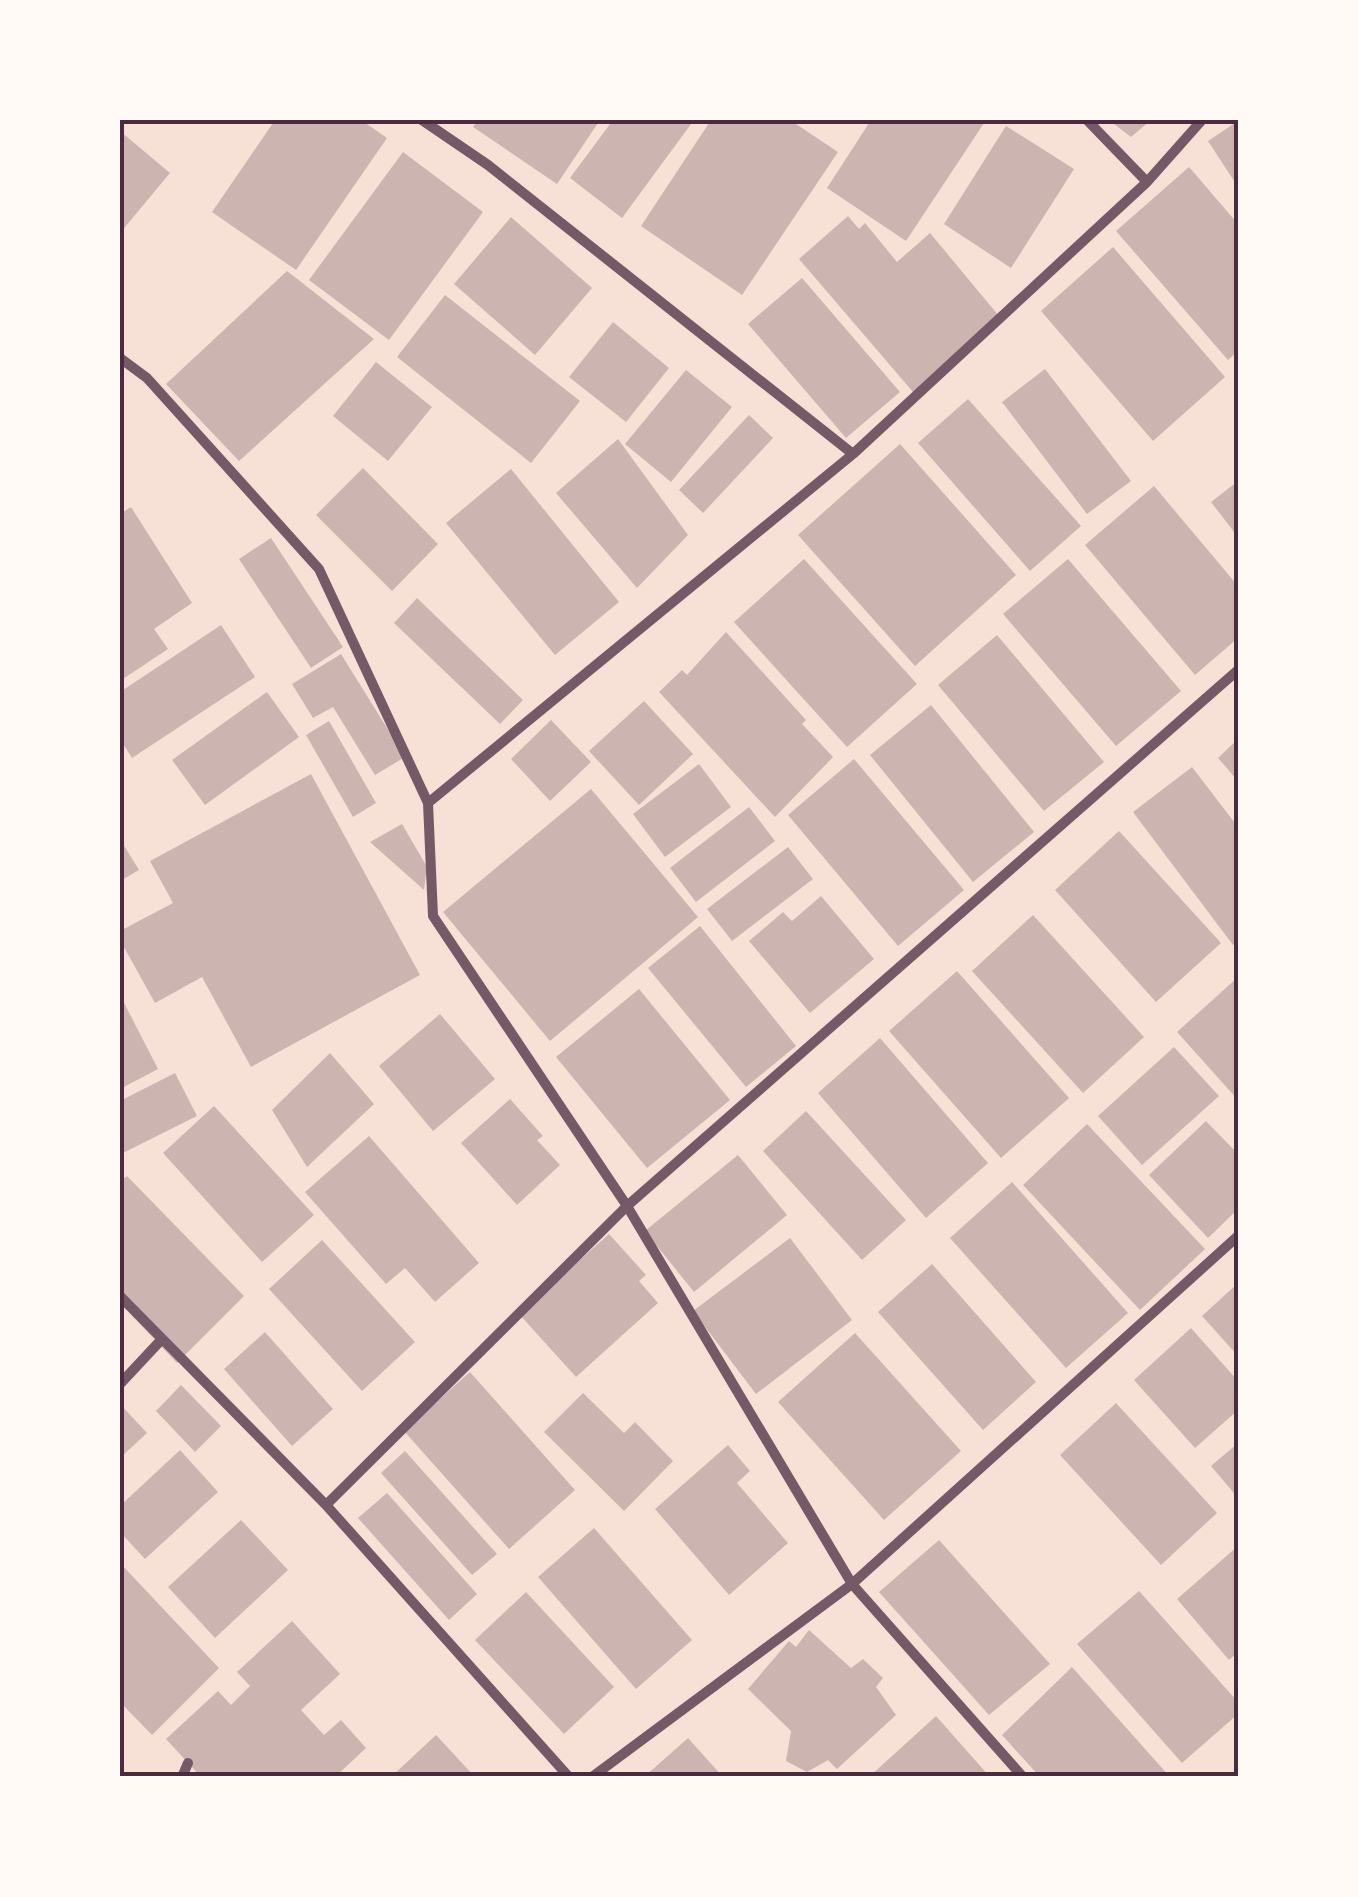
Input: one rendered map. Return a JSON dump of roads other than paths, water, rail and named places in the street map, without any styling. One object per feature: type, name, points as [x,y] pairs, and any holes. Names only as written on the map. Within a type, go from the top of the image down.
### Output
[{"type":"street","points":[[422,120],[488,165],[852,454]]},
{"type":"street","points":[[1087,120],[1147,182]]},
{"type":"street","points":[[428,803],[852,454],[1147,182],[1202,120]]},
{"type":"street","points":[[120,358],[147,378],[320,569],[428,803],[432,916],[627,1206],[852,1584],[1023,1777]]},
{"type":"street","points":[[326,1505],[627,1206],[1238,670]]},
{"type":"street","points":[[592,1777],[852,1584],[1238,1236]]},
{"type":"street","points":[[120,1296],[326,1505],[569,1777]]},
{"type":"street","points":[[120,1384],[162,1339]]},
{"type":"street","points":[[182,1777],[188,1763]]}]
